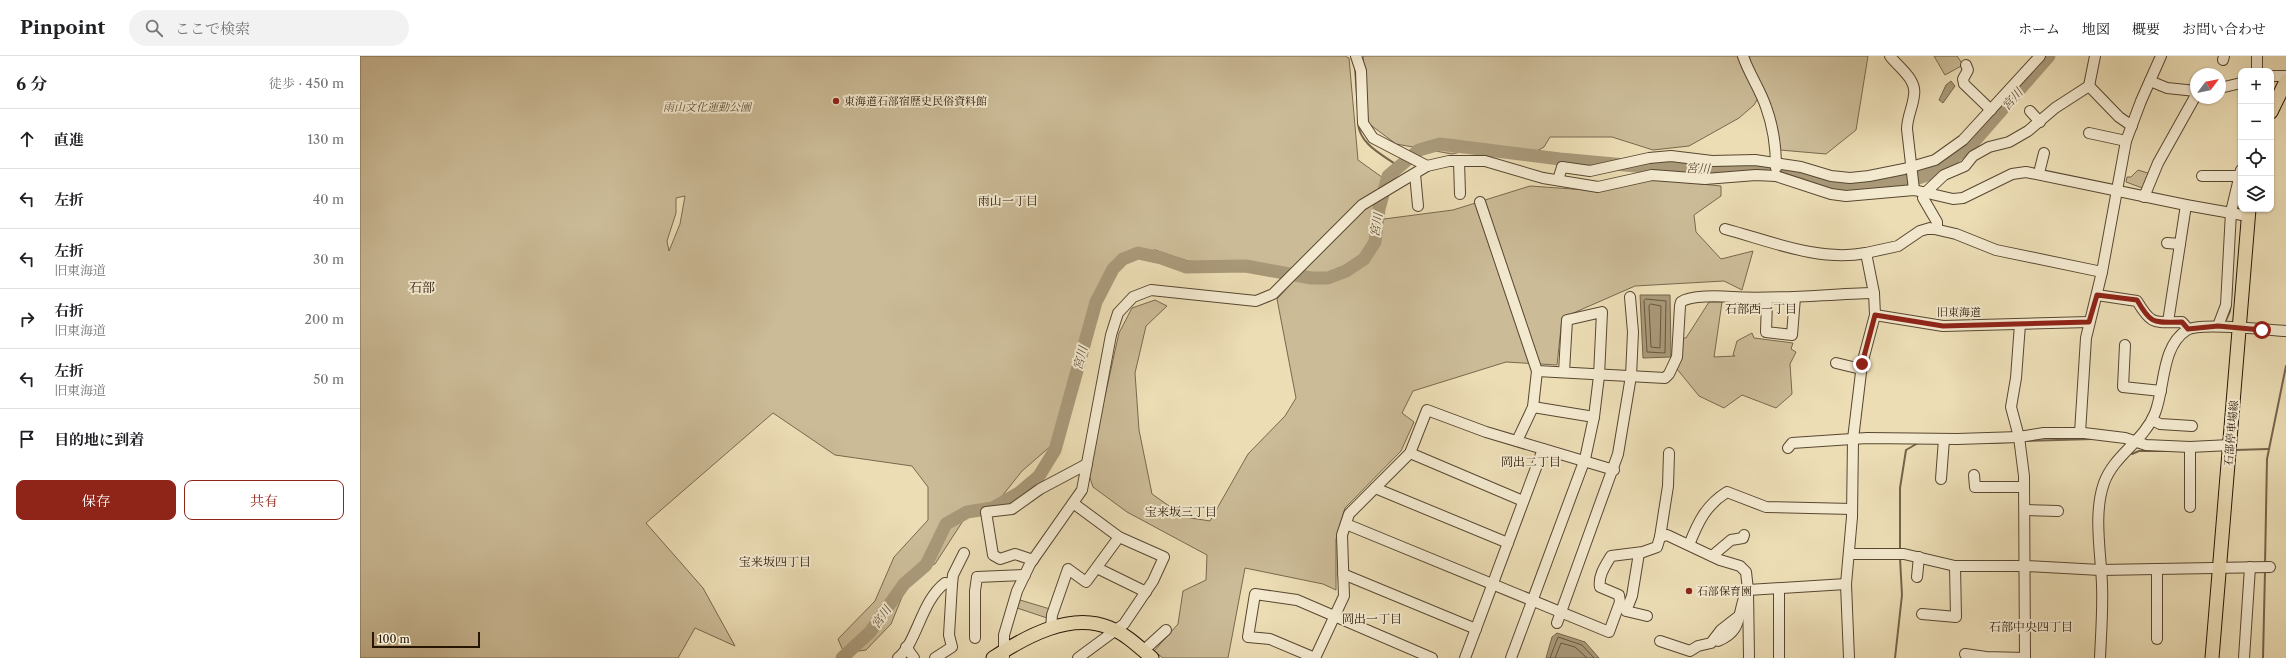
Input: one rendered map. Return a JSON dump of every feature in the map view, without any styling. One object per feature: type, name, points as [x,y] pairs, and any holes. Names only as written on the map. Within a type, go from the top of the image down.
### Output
[{"type":"main road","points":[[2274,106],[2286,81]]},
{"type":"main road","name":"石部停車場線","points":[[2212,658],[2249,212]]},
{"type":"main road","points":[[1000,656],[1051,629],[1080,623],[1097,623],[1116,630],[1148,654]]},
{"type":"street","points":[[1356,56],[1361,71],[1363,123],[1373,138],[1427,166]]},
{"type":"street","points":[[1743,56],[1747,70],[1766,106],[1772,132],[1776,176]]},
{"type":"street","points":[[1890,56],[1907,75],[1914,88],[1915,94],[1907,121],[1913,187]]},
{"type":"street","points":[[1559,175],[1649,158],[1671,156],[1712,161],[1755,160],[1801,167],[1831,176],[1850,178],[1870,176],[1912,168],[1935,160],[1963,140],[2033,56]]},
{"type":"street","points":[[1989,109],[2040,56]]},
{"type":"street","points":[[1937,229],[1937,222],[1923,198],[1925,193],[1944,175],[1965,166],[1973,156],[1989,147],[2009,142],[2040,122],[2055,108],[2090,86],[2095,56]]},
{"type":"street","points":[[2080,433],[2086,338],[2102,272],[2126,142],[2161,56]]},
{"type":"street","points":[[2257,56],[2257,68]]},
{"type":"street","points":[[1966,65],[1968,70],[1963,79],[1964,84],[1989,109]]},
{"type":"street","points":[[2274,76],[2286,76]]},
{"type":"street","points":[[2150,81],[2167,88],[2190,90]]},
{"type":"street","points":[[2226,87],[2238,84]]},
{"type":"street","points":[[2090,86],[2119,117],[2132,126]]},
{"type":"street","points":[[2144,197],[2158,163],[2191,104]]},
{"type":"street","points":[[2030,111],[2040,122]]},
{"type":"street","points":[[2089,132],[2126,142]]},
{"type":"street","points":[[2039,173],[2044,153]]},
{"type":"street","points":[[1000,656],[1004,635],[1017,591],[1033,560],[1082,490],[1111,335],[1118,313],[1133,297],[1151,290],[1256,301],[1273,294],[1296,273],[1362,205],[1392,185],[1415,174],[1427,166],[1458,161],[1485,160],[1559,175],[1598,187],[1652,175],[1705,179],[1756,175],[1776,176],[1831,194],[1846,196],[1913,187],[1925,193],[1953,199],[1963,198],[2012,174],[2039,173],[2186,206],[2238,212]]},
{"type":"street","points":[[1458,161],[1460,194]]},
{"type":"street","points":[[2202,176],[2238,173]]},
{"type":"street","points":[[1415,174],[1418,206]]},
{"type":"street","points":[[2218,326],[2226,305],[2231,212],[2239,176]]},
{"type":"street","points":[[1480,202],[1537,371],[1533,407],[1517,441]]},
{"type":"street","points":[[2168,322],[2186,206]]},
{"type":"street","points":[[1725,229],[1812,253],[1849,256],[1898,246],[1920,231],[1930,228],[1937,229],[1996,250],[2102,272]]},
{"type":"street","points":[[2167,243],[2180,244]]},
{"type":"street","points":[[1849,658],[1846,584],[1850,554],[1854,439],[1861,370],[1875,315],[1874,293],[1866,253]]},
{"type":"street","points":[[1537,371],[1631,376],[1655,379],[1665,378],[1669,374],[1677,357],[1680,306],[1684,300],[1718,296],[1767,300],[1874,293]]},
{"type":"street","points":[[2097,295],[2137,300],[2144,315],[2151,321],[2182,322],[2188,329]]},
{"type":"street","points":[[1558,623],[1614,470],[1623,430],[1631,376],[1633,332],[1630,297]]},
{"type":"street","points":[[1767,300],[1766,332],[1792,335],[1795,297]]},
{"type":"street","points":[[1511,658],[1584,462],[1594,417],[1599,374],[1602,312],[1567,320],[1564,372]]},
{"type":"street","name":"旧東海道","points":[[1875,315],[1943,326],[2089,322]]},
{"type":"street","points":[[1965,654],[1986,657],[2025,658],[2026,566],[2024,487],[2019,437],[2011,407],[2016,378],[2020,324]]},
{"type":"street","points":[[2100,658],[2102,585],[2098,526],[2104,484],[2113,466],[2136,441],[2152,420],[2173,344],[2188,329],[2218,326],[2240,329],[2286,331]]},
{"type":"street","points":[[2125,345],[2123,387],[2161,391]]},
{"type":"street","points":[[1836,363],[1861,370]]},
{"type":"street","points":[[1533,407],[1594,417]]},
{"type":"street","points":[[1432,658],[1334,616],[1297,600],[1255,594],[1248,637],[1270,639],[1315,658],[1334,616],[1344,596],[1342,535],[1349,514],[1410,453],[1427,410],[1486,432],[1614,470]]},
{"type":"street","points":[[2152,420],[2160,424],[2192,426]]},
{"type":"street","points":[[1788,448],[1792,442],[1854,439],[2019,437],[2044,433],[2080,433],[2136,441],[2146,445],[2190,447],[2230,445]]},
{"type":"street","points":[[1941,480],[1944,439]]},
{"type":"street","points":[[2190,447],[2190,507]]},
{"type":"street","points":[[1465,658],[1543,449]]},
{"type":"street","points":[[1410,453],[1524,501]]},
{"type":"street","points":[[1346,524],[1609,632],[1620,602],[1619,595],[1600,588],[1599,582],[1602,570],[1611,556],[1639,553],[1657,547],[1668,486],[1669,453]]},
{"type":"street","points":[[1033,560],[1015,554],[1000,559],[993,555],[986,512],[1012,509],[1040,489],[1087,464]]},
{"type":"street","points":[[1974,475],[1975,486],[2024,487]]},
{"type":"street","points":[[1376,488],[1508,543]]},
{"type":"street","points":[[1689,544],[1704,511],[1715,499],[1727,492],[1766,507],[1852,509]]},
{"type":"street","points":[[1073,503],[1119,537],[1164,557],[1146,592],[1124,624],[1078,658]]},
{"type":"street","points":[[2025,510],[2058,511]]},
{"type":"street","points":[[1660,537],[1667,535],[1712,556],[1740,566],[1746,572],[1748,590],[1748,658]]},
{"type":"street","points":[[1712,556],[1731,540],[1743,538],[1744,536]]},
{"type":"street","points":[[1051,629],[1052,616],[1068,569],[1086,582],[1119,537]]},
{"type":"street","points":[[935,658],[952,647],[949,635],[953,576],[964,553]]},
{"type":"street","points":[[1639,553],[1632,596],[1626,611],[1647,616]]},
{"type":"street","points":[[1850,554],[1904,554],[1955,566],[2026,566],[2100,570],[2270,567]]},
{"type":"street","points":[[1917,577],[1919,557]]},
{"type":"street","points":[[1922,614],[1956,617],[1955,566]]},
{"type":"street","points":[[2244,658],[2250,567]]},
{"type":"street","points":[[1097,568],[1146,592]]},
{"type":"street","points":[[2154,634],[2157,569]]},
{"type":"street","points":[[1343,574],[1476,629]]},
{"type":"street","points":[[975,638],[974,590],[977,577],[1025,576]]},
{"type":"street","points":[[898,658],[906,647],[935,590],[945,583],[952,584]]},
{"type":"street","points":[[1748,590],[1780,590],[1846,584]]},
{"type":"street","points":[[1718,641],[1734,631],[1738,624],[1744,595],[1748,590]]},
{"type":"street","points":[[1779,658],[1780,590]]},
{"type":"street","points":[[1660,640],[1690,651],[1698,646],[1710,643],[1721,630],[1739,616]]},
{"type":"street","points":[[1148,654],[1166,630]]},
{"type":"street","points":[[906,647],[914,658]]},
{"type":"green space","name":"雨山文化運動公園","points":[[360,56],[1345,56],[1349,58],[1358,160],[1386,180],[1384,219],[1453,210],[1530,186],[1601,191],[1651,179],[1721,186],[1721,196],[1694,215],[1696,232],[1721,259],[1753,251],[1742,290],[1724,281],[1635,286],[1562,318],[1557,365],[1506,362],[1413,391],[1402,413],[1414,422],[1401,451],[1345,508],[1336,539],[1336,590],[1323,584],[1245,568],[1228,658],[1163,658],[1154,651],[1178,624],[1183,591],[1206,580],[1207,555],[1127,512],[1093,487],[1088,472],[1119,333],[1132,308],[1155,300],[1167,306],[1146,326],[1135,373],[1139,430],[1152,494],[1185,517],[1210,521],[1248,454],[1285,416],[1296,398],[1277,299],[1316,257],[1292,271],[1188,261],[1155,250],[1122,256],[1109,269],[1099,311],[1052,445],[1022,471],[995,505],[972,507],[935,564],[911,575],[891,624],[866,650],[844,653],[838,639],[875,601],[894,557],[928,520],[928,487],[912,466],[835,455],[773,413],[646,523],[703,588],[735,646],[695,628],[678,658],[360,658]],"holes":[[[685,196],[680,224],[669,251],[667,241],[676,213],[676,198]]]},
{"type":"green space","points":[[1363,56],[1741,56],[1758,98],[1754,105],[1739,118],[1689,146],[1653,150],[1612,137],[1550,137],[1544,147],[1535,152],[1485,146],[1452,154],[1396,144],[1368,123]]},
{"type":"green space","points":[[1749,56],[1868,56],[1856,130],[1826,154],[1780,150]]},
{"type":"green space","points":[[1934,56],[1957,56],[1963,65],[1945,75]]},
{"type":"green space","points":[[2138,170],[2151,174],[2145,189],[2126,182],[2127,177],[2131,177]]},
{"type":"green space","points":[[1709,302],[1722,302],[1714,357],[1735,356],[1733,355],[1737,341],[1752,333],[1754,338],[1793,343],[1791,349],[1796,352],[1790,364],[1792,394],[1776,408],[1742,395],[1724,408],[1699,396],[1677,369],[1682,338],[1686,338]]},
{"type":"green space","points":[[1020,600],[1050,609],[1047,618],[1017,608]]},
{"type":"water","points":[[1951,81],[1955,86],[1943,103],[1939,100],[1946,85]]},
{"type":"water","points":[[1640,295],[1670,295],[1671,357],[1643,358]]},
{"type":"water","points":[[1557,633],[1585,642],[1599,658],[1546,658],[1552,637]]},
{"type":"waterway","name":"宮川","points":[[842,658],[870,632],[904,584],[926,565],[946,524],[967,512],[993,508],[1019,493],[1039,476],[1055,450],[1096,302],[1113,269],[1123,259],[1138,253],[1161,258],[1186,267],[1246,266],[1311,278],[1328,278],[1346,271],[1364,259],[1375,242],[1379,209],[1388,176],[1419,150],[1440,144],[1560,159],[1636,166],[1771,169],[1849,188],[1915,179],[1940,168],[1972,144],[2049,56]]},
{"type":"waterway","points":[[1355,67],[1358,110]]},
{"type":"waterway","points":[[1358,123],[1359,130],[1367,143],[1398,166]]},
{"type":"waterway","points":[[2226,320],[2230,311],[2232,286]]},
{"type":"waterway","points":[[2265,565],[2267,459],[2286,366]]},
{"type":"waterway","points":[[2022,441],[2093,439]]},
{"type":"waterway","points":[[1990,443],[2011,442]]},
{"type":"waterway","points":[[1900,551],[1900,488],[1906,450],[1918,443]]},
{"type":"waterway","points":[[2235,450],[2268,449]]},
{"type":"waterway","points":[[2131,451],[2132,454],[2139,451],[2178,451]]},
{"type":"waterway","points":[[1895,658],[1902,595],[1900,558]]},
{"type":"waterway","points":[[2263,658],[2265,571]]},
{"type":"place","name":"東海道石部宿歴史民俗資料館","points":[[836,101]]},
{"type":"place","name":"石部保育園","points":[[1689,591]]},
{"type":"district","name":"雨山一丁目","points":[[1008,200]]},
{"type":"district","name":"石部","points":[[422,287]]},
{"type":"district","name":"石部西一丁目","points":[[1761,308]]},
{"type":"district","name":"岡出二丁目","points":[[1531,461]]},
{"type":"district","name":"宝来坂三丁目","points":[[1181,511]]},
{"type":"district","name":"宝来坂四丁目","points":[[775,561]]},
{"type":"district","name":"岡出一丁目","points":[[1372,618]]},
{"type":"district","name":"石部中央四丁目","points":[[2031,626]]},
{"type":"route","points":[[1862,364],[1875,315],[1943,326],[2089,322],[2097,295],[2137,300],[2144,315],[2151,321],[2182,322],[2188,329],[2218,326],[2262,330]]}]
